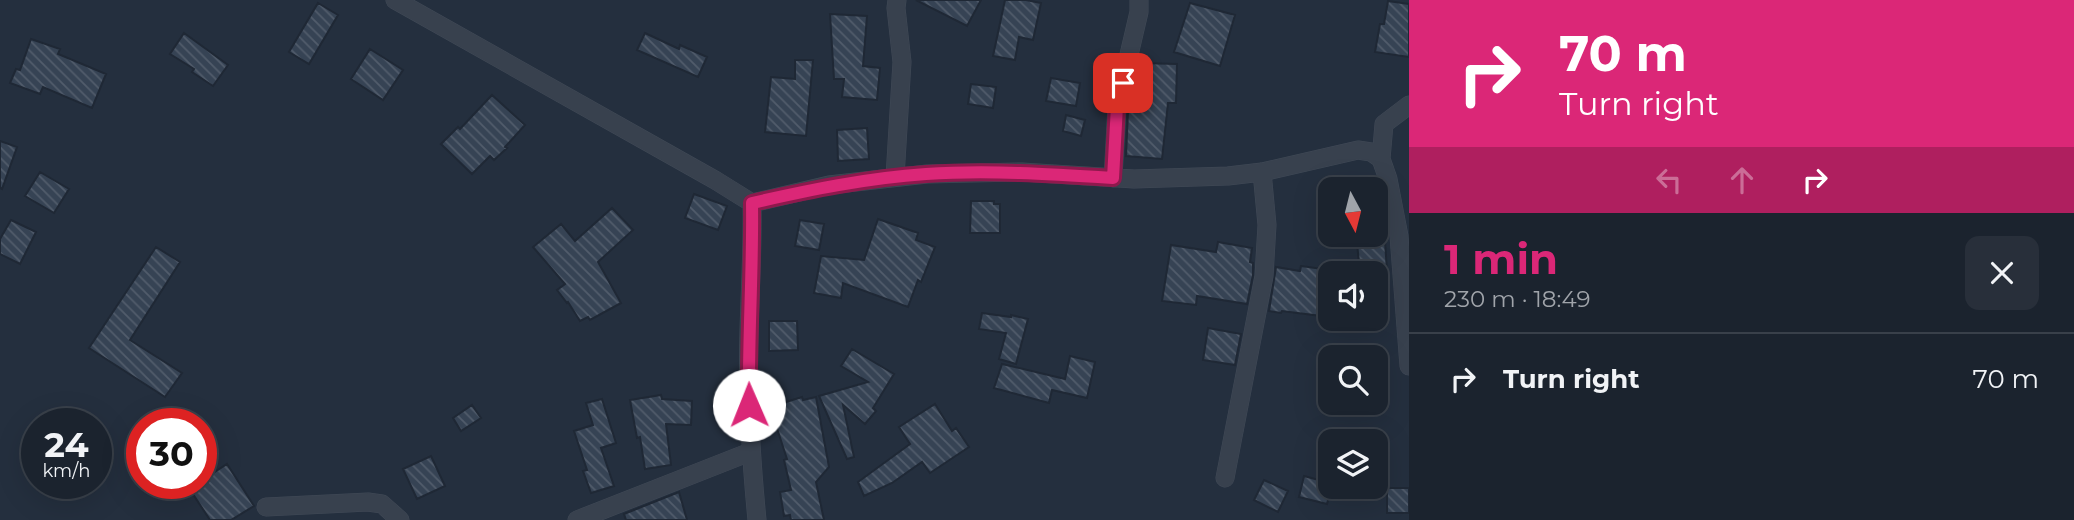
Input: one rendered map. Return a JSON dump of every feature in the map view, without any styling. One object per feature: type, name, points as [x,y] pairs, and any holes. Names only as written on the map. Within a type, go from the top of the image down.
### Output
[{"type":"street","points":[[395,0],[752,203],[829,185],[927,174],[1021,172],[1133,179],[1262,172],[1358,150],[1371,152],[1381,159]]},
{"type":"street","points":[[895,177],[901,62],[897,0]]},
{"type":"street","points":[[1113,178],[1117,106],[1139,12],[1139,0]]},
{"type":"street","points":[[1409,105],[1384,124],[1381,159],[1388,179],[1399,236],[1409,366]]},
{"type":"street","points":[[1225,478],[1264,276],[1267,225],[1262,172]]},
{"type":"street","points":[[752,203],[748,334],[750,452],[757,520]]},
{"type":"street","points":[[577,520],[750,452]]},
{"type":"street","points":[[265,507],[368,502],[382,504],[400,520]]},
{"type":"building","points":[[916,0],[981,0],[967,26]]},
{"type":"building","points":[[1005,0],[1041,3],[1033,40],[1019,37],[1015,60],[993,56]]},
{"type":"building","points":[[1388,1],[1409,4],[1409,57],[1375,52]]},
{"type":"building","points":[[318,3],[338,15],[309,64],[289,52]]},
{"type":"building","points":[[1190,3],[1235,15],[1220,66],[1174,52]]},
{"type":"building","points":[[830,14],[867,16],[863,66],[880,68],[877,100],[842,97],[844,79],[834,79]]},
{"type":"building","points":[[184,33],[228,65],[213,86],[192,72],[194,69],[170,54]]},
{"type":"building","points":[[645,33],[679,49],[680,45],[707,57],[698,77],[637,50]]},
{"type":"building","points":[[31,39],[60,49],[58,54],[106,74],[92,108],[43,87],[40,94],[10,83],[16,69],[20,70]]},
{"type":"building","points":[[370,49],[403,70],[383,100],[351,79]]},
{"type":"building","points":[[795,60],[813,60],[806,136],[765,132],[771,77],[795,79]]},
{"type":"building","points":[[1141,63],[1177,64],[1176,103],[1168,103],[1162,159],[1126,156],[1128,111],[1140,112]]},
{"type":"building","points":[[1051,78],[1080,83],[1076,106],[1046,101]]},
{"type":"building","points":[[971,84],[996,87],[993,108],[968,104]]},
{"type":"building","points":[[492,95],[525,125],[505,147],[507,148],[494,160],[490,156],[472,174],[441,144],[458,127],[460,129]]},
{"type":"building","points":[[1066,115],[1085,120],[1081,136],[1063,131]]},
{"type":"building","points":[[867,128],[869,159],[838,161],[837,130]]},
{"type":"building","points":[[0,141],[17,147],[2,189],[0,188]]},
{"type":"building","points":[[40,172],[69,189],[54,213],[25,196]]},
{"type":"building","points":[[694,194],[727,206],[718,230],[685,218]]},
{"type":"building","points":[[971,201],[994,201],[994,204],[1000,204],[1000,233],[970,233]]},
{"type":"building","points":[[612,208],[633,230],[598,262],[621,303],[590,320],[588,317],[580,321],[557,290],[565,284],[533,247],[561,224],[575,241]]},
{"type":"building","points":[[878,219],[918,233],[916,240],[935,247],[908,307],[843,283],[841,298],[814,293],[821,256],[864,260]]},
{"type":"building","points":[[11,220],[36,232],[20,264],[0,254],[0,239]]},
{"type":"building","points":[[800,220],[824,224],[819,250],[795,246]]},
{"type":"building","points":[[1218,242],[1252,248],[1250,262],[1253,263],[1253,275],[1247,304],[1197,296],[1196,305],[1162,301],[1171,245],[1216,252]]},
{"type":"building","points":[[156,247],[180,262],[130,340],[182,373],[165,397],[89,348]]},
{"type":"building","points":[[1357,247],[1385,247],[1386,261],[1359,261]]},
{"type":"building","points":[[1301,266],[1318,268],[1318,316],[1269,311],[1276,267],[1300,271]]},
{"type":"building","points":[[982,313],[1028,319],[1016,364],[999,359],[1006,333],[979,329]]},
{"type":"building","points":[[769,321],[797,321],[798,350],[769,351]]},
{"type":"building","points":[[1208,328],[1241,334],[1235,365],[1203,360]]},
{"type":"building","points":[[852,349],[894,374],[873,408],[876,411],[865,424],[843,405],[854,457],[847,459],[819,396],[868,382],[841,366]]},
{"type":"building","points":[[1070,356],[1095,362],[1087,398],[1052,390],[1049,403],[994,388],[1002,364],[1065,379]]},
{"type":"building","points":[[661,395],[662,399],[692,401],[691,425],[666,424],[671,465],[645,469],[630,400]]},
{"type":"building","points":[[802,397],[803,400],[816,397],[829,467],[816,482],[824,520],[791,520],[790,515],[784,516],[780,492],[791,490],[784,460],[787,459],[770,407]]},
{"type":"building","points":[[602,399],[616,443],[601,448],[614,486],[591,493],[583,471],[587,470],[574,431],[593,425],[586,403]]},
{"type":"building","points":[[935,404],[952,431],[956,428],[969,447],[930,473],[922,462],[892,483],[864,496],[858,482],[910,444],[899,427]]},
{"type":"building","points":[[472,405],[481,418],[461,431],[453,418]]},
{"type":"building","points":[[431,456],[445,486],[417,499],[403,469]]},
{"type":"building","points":[[227,464],[254,506],[231,520],[210,520],[196,499],[217,499],[217,471]]},
{"type":"building","points":[[1304,476],[1318,480],[1318,499],[1328,499],[1327,504],[1299,497]]},
{"type":"building","points":[[1264,480],[1288,491],[1278,512],[1254,500]]},
{"type":"building","points":[[1388,488],[1409,488],[1409,513],[1387,513]]},
{"type":"building","points":[[679,492],[687,520],[626,520],[624,514]]},
{"type":"route","points":[[749,405],[752,203],[829,185],[927,174],[1021,172],[1113,178],[1117,106],[1123,83]]}]
